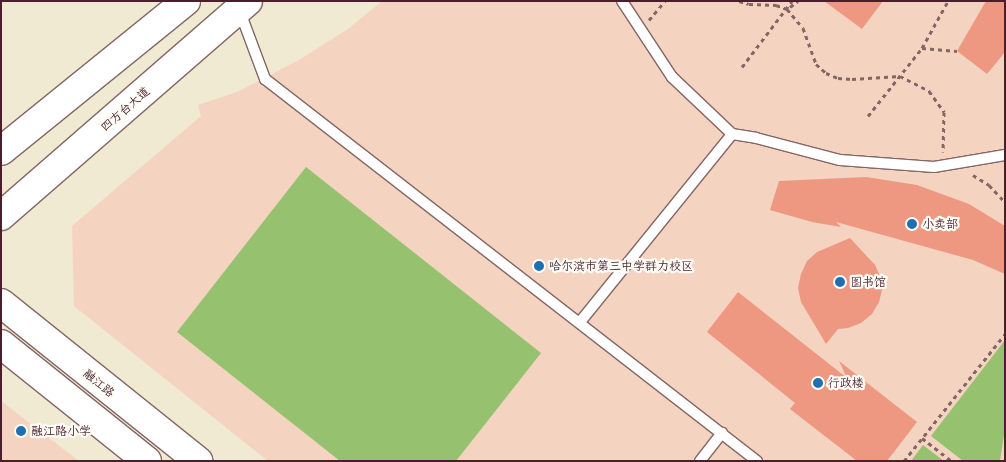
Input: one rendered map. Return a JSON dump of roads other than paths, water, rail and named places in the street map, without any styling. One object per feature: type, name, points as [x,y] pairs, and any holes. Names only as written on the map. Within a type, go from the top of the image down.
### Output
[{"type":"main road","points":[[1,151],[186,1]]},
{"type":"main road","name":"四方台大道","points":[[1,216],[244,5]]},
{"type":"main road","name":"融江路","points":[[1,303],[198,461]]},
{"type":"main road","points":[[1,344],[146,461]]},
{"type":"lane","points":[[622,1],[672,77],[732,134],[756,138],[840,160],[934,167],[1005,156]]},
{"type":"lane","points":[[244,5],[265,78],[757,461]]},
{"type":"lane","points":[[580,322],[732,134]]},
{"type":"lane","points":[[700,461],[722,433]]},
{"type":"place","name":"小卖部","points":[[912,224]]},
{"type":"place","name":"哈尔滨市第三中学群力校区","points":[[539,266]]},
{"type":"place","name":"图书馆","points":[[840,282]]},
{"type":"place","name":"行政楼","points":[[818,383]]},
{"type":"place","name":"融江路小学","points":[[21,431]]}]
